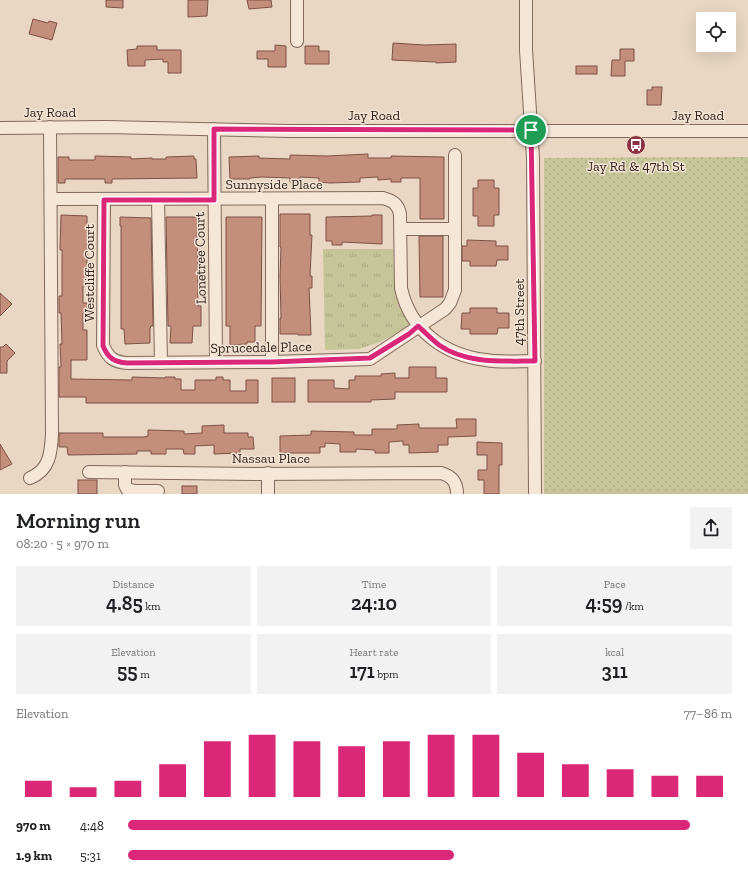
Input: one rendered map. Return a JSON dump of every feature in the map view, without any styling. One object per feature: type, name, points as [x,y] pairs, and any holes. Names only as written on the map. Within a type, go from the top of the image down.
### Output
[{"type":"street","points":[[297,0],[297,41]]},
{"type":"street","name":"47th Street","points":[[526,0],[526,50],[531,130],[535,361],[535,494]]},
{"type":"street","points":[[30,478],[40,474],[43,470],[51,448],[50,127]]},
{"type":"street","name":"Jay Road","points":[[0,128],[748,130]]},
{"type":"street","name":"Lonetree Court","points":[[214,129],[216,362]]},
{"type":"street","name":"Sprucedale Place","points":[[103,346],[109,356],[118,362],[272,362],[370,358],[409,334],[418,326],[445,309],[453,297],[455,290],[455,155]]},
{"type":"street","name":"Sunnyside Place","points":[[56,200],[383,198],[396,203],[400,214],[401,229]]},
{"type":"street","points":[[158,199],[160,363]]},
{"type":"street","points":[[272,199],[272,362]]},
{"type":"street","name":"Westcliffe Court","points":[[103,346],[104,200]]},
{"type":"street","points":[[455,229],[401,229],[401,288],[406,303],[418,326],[440,346],[467,356],[487,361],[535,361]]},
{"type":"street","name":"Nassau Place","points":[[88,472],[440,473],[452,477],[457,486],[457,494]]},
{"type":"street","points":[[126,472],[127,489],[135,491],[158,492],[158,472]]},
{"type":"street","points":[[268,473],[268,494]]},
{"type":"green space","points":[[748,157],[748,494],[544,494],[544,158]]},
{"type":"green space","points":[[323,249],[393,249],[394,280],[399,305],[411,325],[380,342],[359,349],[325,350]]},
{"type":"building","points":[[106,0],[123,0],[123,8],[106,7]]},
{"type":"building","points":[[188,0],[208,0],[207,16],[188,17]]},
{"type":"building","points":[[247,0],[271,0],[272,7],[249,9]]},
{"type":"building","points":[[33,19],[48,23],[49,21],[57,23],[52,40],[29,34]]},
{"type":"building","points":[[393,43],[425,45],[456,44],[456,62],[436,63],[392,60]]},
{"type":"building","points":[[275,45],[286,46],[286,67],[268,67],[268,59],[257,59],[257,51],[275,51]]},
{"type":"building","points":[[137,46],[157,46],[157,50],[181,50],[181,73],[168,73],[168,62],[163,62],[163,59],[145,60],[145,66],[128,66],[127,50],[137,49]]},
{"type":"building","points":[[305,46],[319,46],[319,51],[329,51],[329,64],[305,64]]},
{"type":"building","points":[[620,49],[634,49],[634,61],[625,61],[625,76],[611,76],[612,60],[620,60]]},
{"type":"building","points":[[576,66],[597,66],[597,74],[576,74]]},
{"type":"building","points":[[652,87],[662,87],[661,105],[647,105],[647,90],[652,90]]},
{"type":"building","points":[[368,154],[368,158],[391,158],[391,156],[444,157],[444,219],[420,219],[420,178],[401,178],[401,182],[391,182],[391,179],[378,180],[378,177],[360,178],[360,182],[330,183],[319,182],[319,178],[300,177],[300,182],[290,182],[290,178],[262,177],[250,179],[230,179],[229,157],[259,156],[259,158],[290,159],[290,155],[327,156]]},
{"type":"building","points":[[95,156],[131,157],[131,159],[166,159],[166,157],[194,156],[194,159],[196,159],[197,178],[112,179],[112,183],[105,183],[105,179],[65,179],[65,183],[58,183],[58,157],[69,157],[69,160],[95,160]]},
{"type":"building","points":[[478,180],[494,180],[494,188],[499,188],[499,215],[494,215],[494,226],[478,226],[478,216],[473,216],[473,188],[478,188]]},
{"type":"building","points":[[280,214],[310,214],[310,235],[312,235],[310,276],[312,276],[312,288],[309,288],[311,335],[280,334]]},
{"type":"building","points":[[61,215],[87,216],[87,286],[83,286],[83,303],[87,303],[87,312],[83,313],[83,330],[87,330],[87,360],[71,360],[71,379],[132,380],[132,377],[175,377],[175,379],[181,379],[181,390],[195,390],[195,380],[216,380],[216,377],[223,377],[223,380],[230,380],[230,391],[246,391],[246,380],[258,380],[258,403],[86,403],[86,397],[59,397],[59,367],[61,367],[60,344],[62,344],[61,313],[59,313],[59,296],[62,296],[62,250],[60,250]]},
{"type":"building","points":[[382,215],[382,244],[342,242],[342,245],[332,245],[332,241],[326,241],[326,217]]},
{"type":"building","points":[[120,217],[151,218],[153,326],[151,326],[150,329],[150,343],[125,344],[124,329],[121,329]]},
{"type":"building","points":[[166,217],[197,217],[198,306],[201,306],[201,326],[193,326],[192,343],[170,343],[171,326],[168,326]]},
{"type":"building","points":[[226,217],[262,217],[261,326],[255,326],[255,342],[247,342],[247,344],[230,345],[230,326],[226,326]]},
{"type":"building","points":[[419,236],[443,236],[443,297],[420,297]]},
{"type":"building","points":[[467,240],[496,241],[496,246],[508,246],[508,260],[497,260],[496,266],[470,266],[470,261],[462,261],[462,246],[467,246]]},
{"type":"building","points":[[0,293],[12,304],[0,316]]},
{"type":"building","points":[[470,308],[497,308],[497,313],[509,313],[509,328],[498,328],[497,334],[470,334],[470,329],[461,329],[462,313],[470,313]]},
{"type":"building","points":[[6,344],[15,353],[7,361],[7,373],[0,373],[0,347],[3,347]]},
{"type":"building","points":[[409,367],[436,367],[436,378],[447,378],[447,392],[395,392],[395,399],[371,400],[371,402],[308,402],[308,380],[334,380],[334,388],[349,389],[349,380],[355,380],[355,376],[381,376],[381,374],[395,373],[395,378],[409,378]]},
{"type":"building","points":[[272,378],[295,378],[295,402],[272,402]]},
{"type":"building","points":[[456,419],[476,419],[476,436],[448,437],[448,445],[438,445],[438,452],[409,453],[409,445],[403,445],[403,441],[389,442],[389,453],[375,453],[375,450],[356,449],[356,452],[340,452],[340,444],[325,443],[325,447],[320,447],[320,453],[280,453],[280,436],[311,435],[311,431],[354,432],[354,435],[372,435],[372,429],[397,429],[397,425],[419,424],[419,428],[457,428]]},
{"type":"building","points":[[224,425],[224,433],[248,433],[248,437],[253,437],[254,449],[240,449],[240,453],[214,454],[214,445],[195,446],[195,454],[184,454],[183,449],[166,449],[166,454],[151,454],[151,451],[137,451],[137,454],[68,455],[67,447],[59,447],[59,433],[103,433],[103,437],[144,437],[148,436],[148,430],[184,431],[184,434],[202,433],[202,426]]},
{"type":"building","points":[[477,442],[502,443],[502,465],[499,465],[499,494],[484,494],[484,480],[478,480],[478,470],[487,470],[487,455],[477,455]]},
{"type":"building","points":[[0,444],[12,464],[0,470]]},
{"type":"building","points":[[78,480],[97,480],[97,494],[78,494]]},
{"type":"building","points":[[182,486],[197,486],[197,494],[182,494]]},
{"type":"place","name":"Jay Rd & 47th St","points":[[636,145]]},
{"type":"route","points":[[214,129],[531,130],[533,158],[535,361],[487,361],[476,359],[440,346],[418,326],[409,334],[370,358],[322,361],[127,363],[113,360],[106,352],[103,346],[104,200],[214,200],[214,129]]}]
